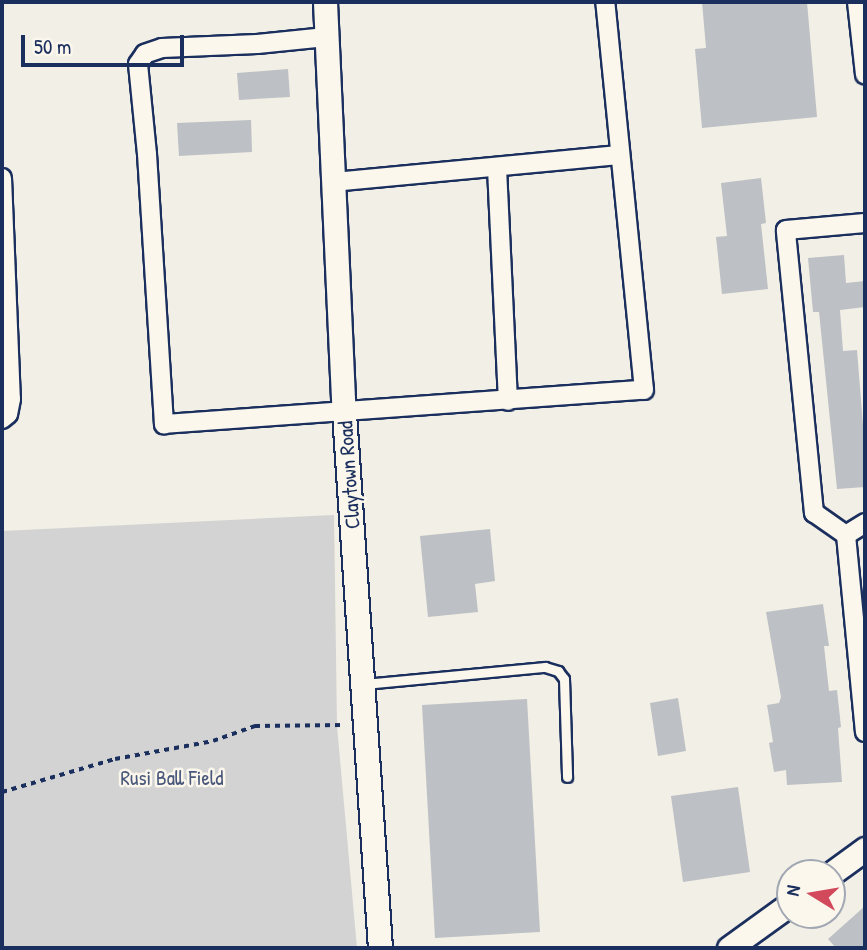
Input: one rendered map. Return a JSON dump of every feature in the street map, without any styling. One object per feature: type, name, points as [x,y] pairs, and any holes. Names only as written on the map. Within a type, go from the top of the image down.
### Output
[{"type":"street","name":"Claytown Road","points":[[325,2],[344,413],[380,948]]},
{"type":"street","points":[[326,37],[257,44],[162,48],[141,59],[137,75],[147,155],[164,424],[644,390],[618,155],[605,2]]},
{"type":"street","points":[[857,2],[865,75]]},
{"type":"street","points":[[333,182],[618,155]]},
{"type":"street","points":[[497,168],[508,401]]},
{"type":"street","points":[[2,178],[11,398],[8,414],[2,419]]},
{"type":"street","points":[[865,223],[786,230],[814,513],[846,535],[865,732]]},
{"type":"street","points":[[846,535],[865,523]]},
{"type":"street","points":[[846,863],[865,849]]},
{"type":"street","points":[[729,948],[776,914]]},
{"type":"lane","points":[[363,684],[545,667],[558,671],[564,679],[567,776]]},
{"type":"path","points":[[2,792],[115,759],[213,741],[255,726],[337,726],[365,721]]},
{"type":"green space","name":"Rusi Ball Field","points":[[334,515],[337,726],[357,948],[2,948],[2,531]]},
{"type":"building","points":[[702,2],[807,2],[817,117],[702,128],[695,49],[706,48]]},
{"type":"building","points":[[288,69],[290,97],[239,100],[237,73]]},
{"type":"building","points":[[251,120],[252,152],[179,156],[177,123]]},
{"type":"building","points":[[761,178],[766,223],[761,224],[768,289],[722,294],[716,237],[727,236],[721,183]]},
{"type":"building","points":[[844,255],[846,283],[865,281],[865,307],[840,310],[843,351],[857,350],[863,425],[865,424],[865,487],[837,489],[819,312],[813,312],[808,258]]},
{"type":"building","points":[[490,529],[495,581],[475,584],[478,612],[428,617],[420,536]]},
{"type":"building","points":[[823,604],[829,646],[824,646],[829,691],[837,690],[841,727],[838,728],[842,782],[787,785],[786,770],[774,772],[769,743],[773,742],[767,705],[779,703],[781,697],[766,612]]},
{"type":"building","points":[[678,698],[686,751],[658,756],[650,703]]},
{"type":"building","points":[[527,699],[540,932],[435,938],[422,705]]},
{"type":"building","points":[[738,787],[750,872],[683,882],[671,796]]},
{"type":"building","points":[[865,906],[865,948],[836,948],[828,939],[839,929],[846,929],[846,923]]}]
